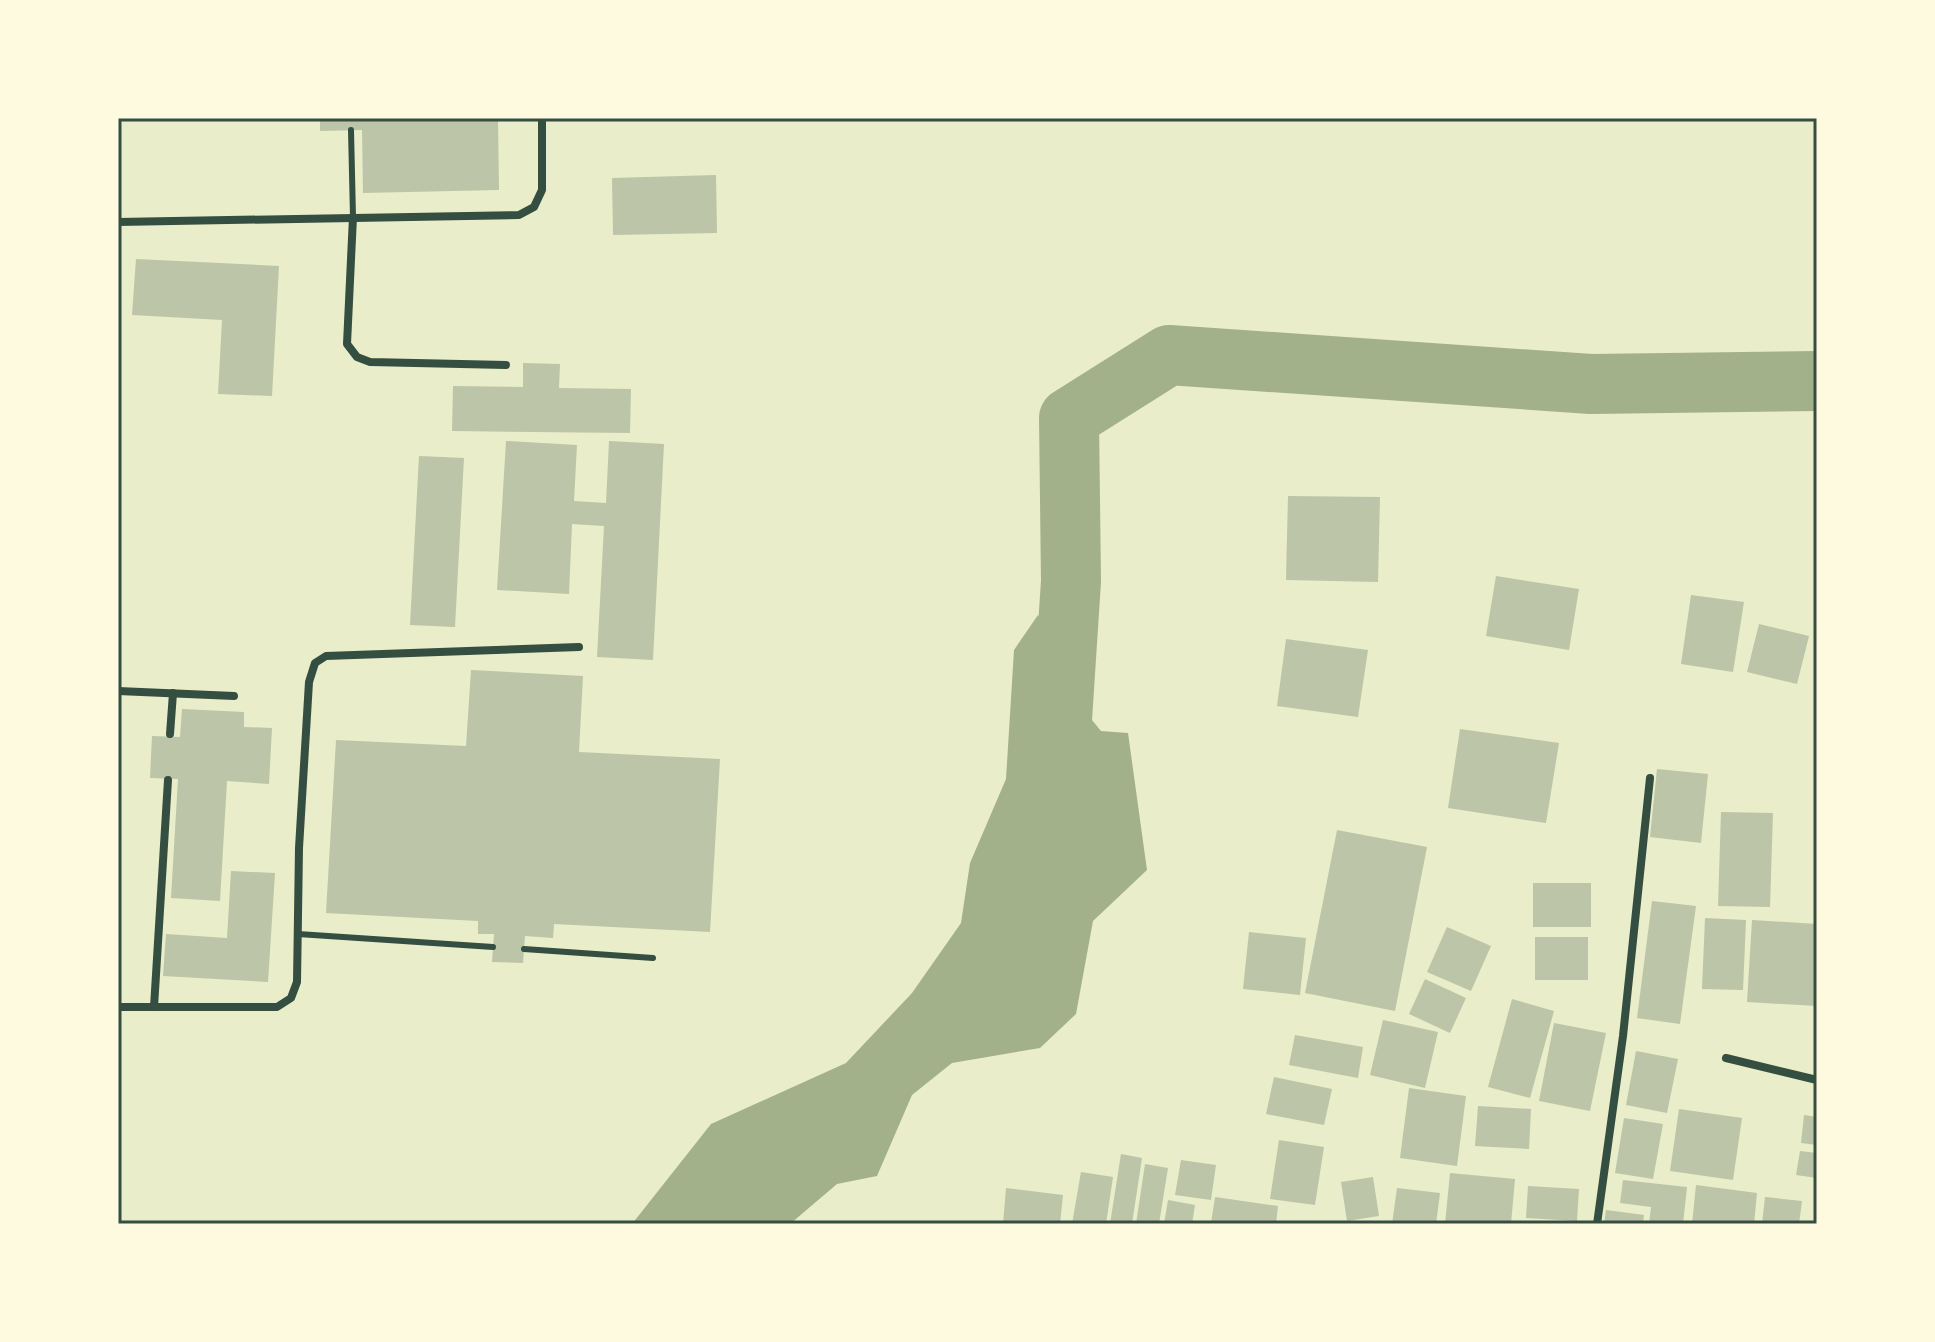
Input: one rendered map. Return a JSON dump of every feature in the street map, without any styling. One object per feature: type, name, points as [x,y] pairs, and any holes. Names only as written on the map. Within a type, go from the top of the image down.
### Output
[{"type":"street","points":[[118,222],[519,215],[534,207],[542,190],[542,118]]},
{"type":"street","points":[[353,217],[347,344],[357,357],[370,362],[506,365]]},
{"type":"street","points":[[118,1007],[277,1007],[291,998],[297,982],[299,848],[309,682],[315,663],[326,656],[579,647]]},
{"type":"street","points":[[118,691],[234,696]]},
{"type":"street","points":[[170,734],[173,693]]},
{"type":"street","points":[[1597,1224],[1623,1036],[1650,778]]},
{"type":"street","points":[[154,1007],[168,780]]},
{"type":"street","points":[[1726,1058],[1817,1080]]},
{"type":"lane","points":[[351,130],[353,217]]},
{"type":"lane","points":[[298,934],[493,947]]},
{"type":"lane","points":[[524,949],[653,958]]},
{"type":"shaded area","points":[[1038,615],[1049,633],[1064,686],[1101,731],[1128,733],[1147,870],[1093,921],[1076,1014],[1040,1048],[952,1063],[912,1095],[877,1176],[837,1184],[790,1224],[632,1224],[711,1124],[846,1063],[912,993],[961,923],[970,863],[1006,779],[1014,650]]},
{"type":"building","points":[[320,118],[498,118],[499,190],[363,193],[362,130],[320,131]]},
{"type":"building","points":[[716,175],[717,233],[613,235],[612,178]]},
{"type":"building","points":[[136,259],[279,266],[272,396],[218,394],[222,320],[132,315]]},
{"type":"building","points":[[523,363],[560,364],[559,388],[631,389],[630,433],[452,431],[453,386],[523,387]]},
{"type":"building","points":[[506,441],[577,445],[574,501],[606,503],[609,441],[664,444],[653,660],[597,657],[604,526],[572,524],[569,594],[497,590]]},
{"type":"building","points":[[419,456],[464,458],[455,627],[410,625]]},
{"type":"building","points":[[1288,496],[1380,497],[1378,582],[1286,580]]},
{"type":"building","points":[[1496,576],[1579,589],[1569,650],[1486,636]]},
{"type":"building","points":[[1691,595],[1744,602],[1733,672],[1681,664]]},
{"type":"building","points":[[1759,624],[1809,636],[1797,684],[1747,672]]},
{"type":"building","points":[[1286,639],[1368,650],[1358,717],[1277,706]]},
{"type":"building","points":[[471,670],[583,676],[579,752],[720,759],[710,932],[554,924],[553,938],[525,936],[523,963],[492,962],[494,934],[478,934],[478,921],[326,913],[336,740],[466,746]]},
{"type":"building","points":[[182,709],[244,712],[244,727],[272,728],[269,784],[227,781],[220,901],[171,898],[178,779],[150,778],[152,736],[180,737]]},
{"type":"building","points":[[1460,729],[1559,743],[1546,823],[1448,808]]},
{"type":"building","points":[[1657,769],[1708,774],[1701,843],[1650,837]]},
{"type":"building","points":[[1721,812],[1773,813],[1770,907],[1718,906]]},
{"type":"building","points":[[1337,830],[1427,847],[1395,1011],[1305,993]]},
{"type":"building","points":[[231,871],[275,873],[268,982],[163,976],[166,934],[227,938]]},
{"type":"building","points":[[1533,883],[1591,883],[1591,927],[1533,927]]},
{"type":"building","points":[[1652,901],[1696,906],[1680,1024],[1637,1018]]},
{"type":"building","points":[[1705,918],[1746,920],[1743,990],[1702,989]]},
{"type":"building","points":[[1752,920],[1817,924],[1817,1006],[1747,1002]]},
{"type":"building","points":[[1447,927],[1491,946],[1471,991],[1427,972]]},
{"type":"building","points":[[1249,932],[1306,938],[1300,995],[1243,989]]},
{"type":"building","points":[[1535,937],[1588,937],[1588,980],[1535,980]]},
{"type":"building","points":[[1425,979],[1466,998],[1450,1033],[1409,1014]]},
{"type":"building","points":[[1512,999],[1554,1011],[1530,1098],[1488,1087]]},
{"type":"building","points":[[1383,1020],[1438,1032],[1425,1088],[1370,1075]]},
{"type":"building","points":[[1554,1023],[1606,1033],[1590,1111],[1539,1101]]},
{"type":"building","points":[[1295,1035],[1363,1047],[1358,1078],[1289,1065]]},
{"type":"building","points":[[1636,1051],[1678,1059],[1667,1113],[1626,1105]]},
{"type":"building","points":[[1274,1077],[1332,1089],[1324,1125],[1266,1114]]},
{"type":"building","points":[[1409,1088],[1466,1096],[1457,1166],[1400,1158]]},
{"type":"building","points":[[1478,1106],[1531,1109],[1529,1149],[1475,1146]]},
{"type":"building","points":[[1679,1109],[1742,1118],[1733,1180],[1670,1171]]},
{"type":"building","points":[[1804,1115],[1817,1117],[1817,1145],[1801,1143]]},
{"type":"building","points":[[1624,1118],[1663,1124],[1653,1179],[1615,1173]]},
{"type":"building","points":[[1279,1140],[1324,1147],[1315,1205],[1270,1199]]},
{"type":"building","points":[[1800,1151],[1817,1153],[1817,1178],[1796,1175]]},
{"type":"building","points":[[1121,1154],[1142,1158],[1132,1224],[1110,1224]]},
{"type":"building","points":[[1181,1160],[1216,1165],[1211,1200],[1175,1195]]},
{"type":"building","points":[[1145,1164],[1168,1168],[1159,1224],[1136,1224]]},
{"type":"building","points":[[1081,1172],[1113,1177],[1106,1224],[1072,1224]]},
{"type":"building","points":[[1450,1173],[1515,1179],[1511,1224],[1445,1224]]},
{"type":"building","points":[[1373,1177],[1379,1216],[1347,1221],[1341,1182]]},
{"type":"building","points":[[1623,1180],[1687,1187],[1683,1224],[1649,1224],[1651,1207],[1620,1203]]},
{"type":"building","points":[[1696,1185],[1757,1193],[1754,1224],[1692,1224]]},
{"type":"building","points":[[1528,1186],[1579,1189],[1577,1221],[1526,1218]]},
{"type":"building","points":[[1006,1188],[1063,1195],[1060,1224],[1003,1224]]},
{"type":"building","points":[[1397,1188],[1440,1193],[1436,1224],[1392,1224]]},
{"type":"building","points":[[1215,1197],[1278,1206],[1276,1224],[1211,1223]]},
{"type":"building","points":[[1765,1197],[1802,1201],[1799,1224],[1762,1224]]},
{"type":"building","points":[[1168,1200],[1195,1205],[1192,1224],[1164,1224]]},
{"type":"building","points":[[1606,1210],[1644,1215],[1643,1224],[1604,1224]]},
{"type":"waterway","points":[[1059,766],[1071,581],[1069,418],[1169,355],[1591,384],[1817,381]]}]
